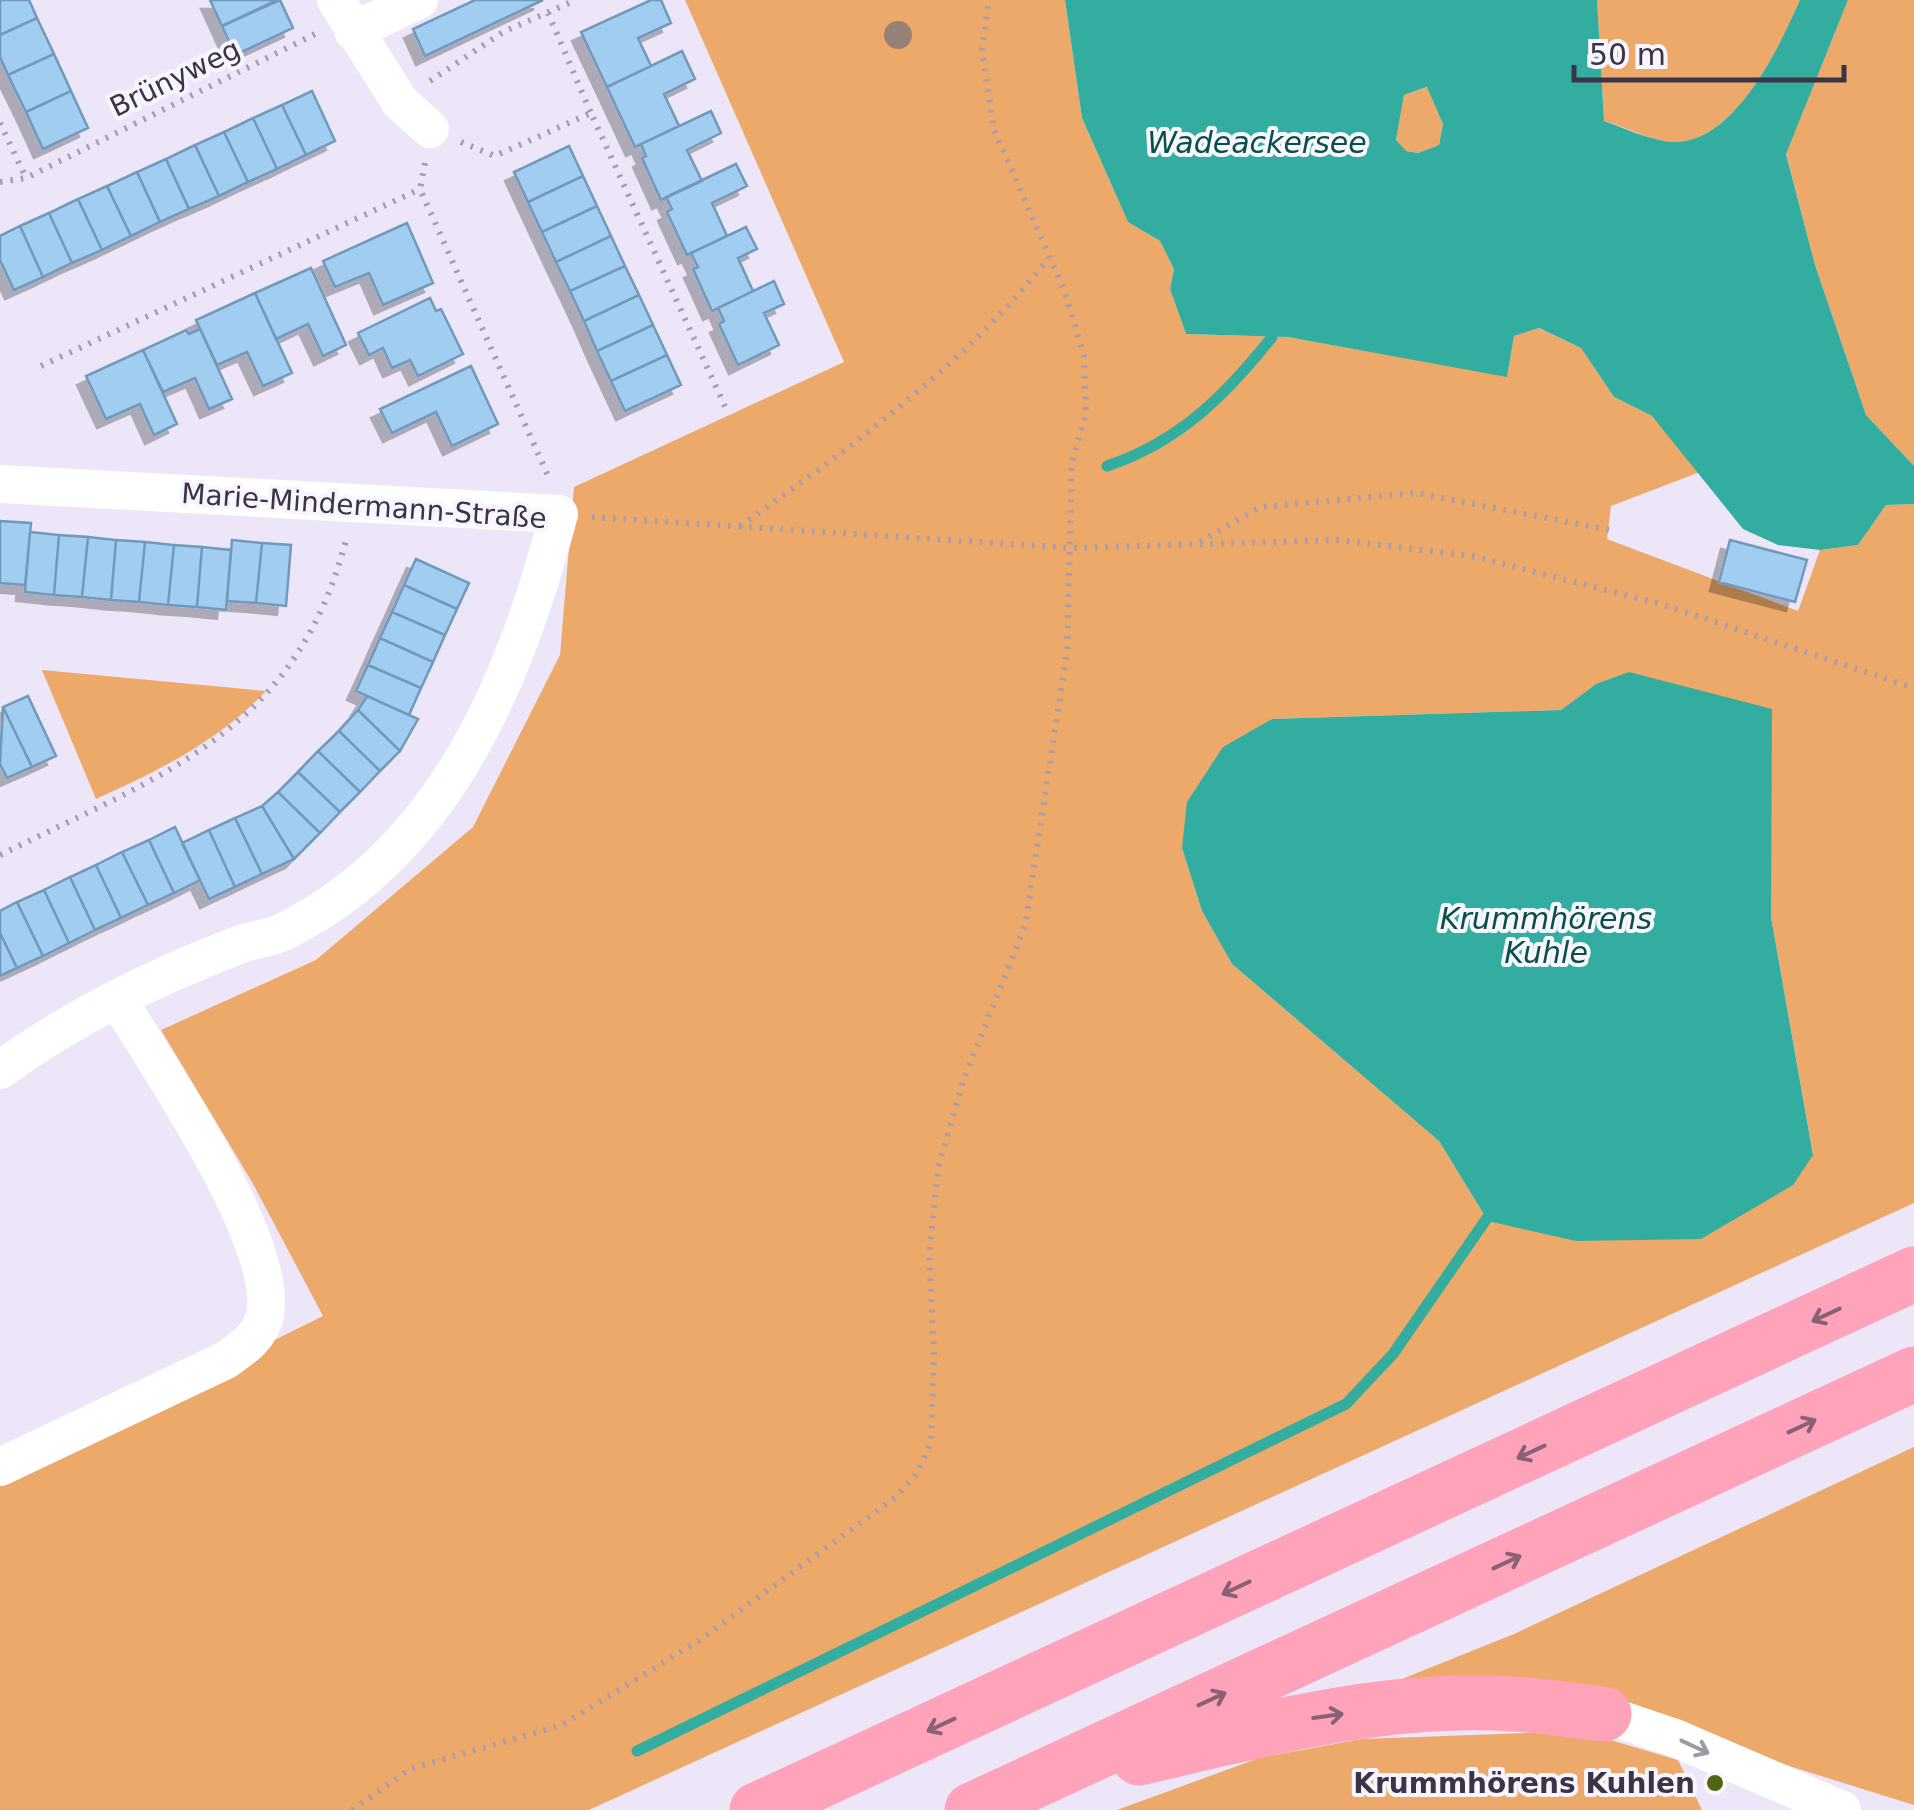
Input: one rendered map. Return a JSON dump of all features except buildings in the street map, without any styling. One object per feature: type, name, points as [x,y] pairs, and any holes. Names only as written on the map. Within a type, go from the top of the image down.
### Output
[{"type":"highway","points":[[757,1810],[1914,1274]]},
{"type":"highway","points":[[972,1810],[1914,1374]]},
{"type":"highway","points":[[1028,1784],[1307,1719],[1407,1706],[1510,1703],[1604,1714]]},
{"type":"street","points":[[420,0],[345,17],[400,102],[430,129]]},
{"type":"street","name":"Marie-Mindermann-Straße","points":[[0,484],[559,514],[535,603],[506,680],[441,798],[402,844],[345,896],[282,933],[243,943],[59,1027],[0,1070]]},
{"type":"street","points":[[0,1466],[226,1360],[251,1343],[264,1317],[265,1289],[245,1223],[209,1153],[118,1000]]},
{"type":"street","points":[[1604,1714],[1675,1738],[1842,1810]]},
{"type":"path","points":[[400,102],[503,32],[576,0]]},
{"type":"path","points":[[352,1810],[410,1769],[562,1725],[698,1641],[827,1551],[896,1497],[918,1472],[931,1440],[934,1352],[929,1255],[938,1168],[963,1081],[1024,926],[1067,651],[1072,462],[1086,414],[1084,356],[1049,258],[994,130],[982,50],[989,0]]},
{"type":"path","points":[[548,12],[726,411]]},
{"type":"path","name":"Brünyweg","points":[[0,182],[26,178],[345,17]]},
{"type":"path","points":[[592,113],[495,156],[430,129],[420,189],[559,501],[559,514],[1072,548],[1340,540],[1502,562],[1692,613],[1914,688]]},
{"type":"path","points":[[0,123],[26,178]]},
{"type":"path","points":[[41,366],[420,189]]},
{"type":"path","points":[[739,527],[899,409],[1005,313],[1049,258]]},
{"type":"path","points":[[1199,543],[1260,507],[1416,494],[1615,531]]},
{"type":"path","points":[[0,855],[178,765],[211,744],[274,691],[334,590],[352,503]]},
{"type":"shaded area","points":[[685,0],[1065,0],[1082,118],[1128,222],[1160,241],[1174,269],[1170,289],[1186,334],[1288,337],[1507,376],[1514,336],[1538,328],[1581,348],[1614,397],[1652,416],[1700,472],[1611,506],[1607,539],[1798,611],[1820,550],[1858,545],[1886,505],[1914,504],[1914,1203],[589,1810],[0,1810],[0,1476],[323,1316],[252,1182],[161,1030],[316,960],[473,827],[560,655],[574,487],[844,362]],"holes":[[[1596,684],[1771,709],[1771,917],[1813,1154],[1488,1221],[1439,1141],[1232,964],[1202,911],[1182,848],[1272,719],[1561,710]]]},
{"type":"shaded area","points":[[1597,0],[1800,0],[1766,67],[1734,111],[1715,128],[1694,139],[1671,142],[1604,121]]},
{"type":"shaded area","points":[[1848,0],[1914,0],[1914,466],[1866,415],[1815,265],[1786,153]]},
{"type":"shaded area","points":[[1428,87],[1443,124],[1439,145],[1418,153],[1405,151],[1396,140],[1404,95]]},
{"type":"shaded area","points":[[42,670],[266,691],[228,725],[187,753],[96,799]]},
{"type":"shaded area","points":[[1914,1447],[1914,1805],[1789,1766],[1587,1686],[1387,1685],[1514,1634]]},
{"type":"shaded area","points":[[1580,1731],[1678,1760],[1702,1810],[1117,1810],[1259,1758],[1362,1739]]},
{"type":"water","name":"Wadeackersee","points":[[1065,0],[1597,0],[1604,121],[1671,142],[1694,139],[1715,128],[1734,111],[1766,67],[1800,0],[1848,0],[1786,154],[1815,265],[1866,415],[1914,466],[1914,504],[1886,505],[1858,545],[1820,550],[1778,545],[1743,529],[1652,416],[1614,397],[1581,348],[1539,328],[1514,336],[1507,377],[1288,337],[1186,334],[1170,289],[1174,269],[1160,241],[1128,222],[1082,118]],"holes":[[[1427,87],[1443,124],[1439,145],[1418,153],[1406,151],[1396,140],[1404,95]]]},
{"type":"water","name":"Krummhörens Kuhle","points":[[1629,672],[1772,709],[1771,917],[1813,1155],[1793,1185],[1701,1239],[1576,1241],[1488,1221],[1439,1141],[1232,964],[1202,911],[1182,848],[1187,802],[1223,747],[1272,719],[1561,710],[1596,684]]},
{"type":"waterway","points":[[1107,466],[1179,430],[1219,397],[1272,337]]},
{"type":"waterway","points":[[637,1751],[1346,1404],[1393,1354],[1494,1208]]},
{"type":"place","name":"Krummhörens Kuhlen","points":[[1715,1783]]}]
